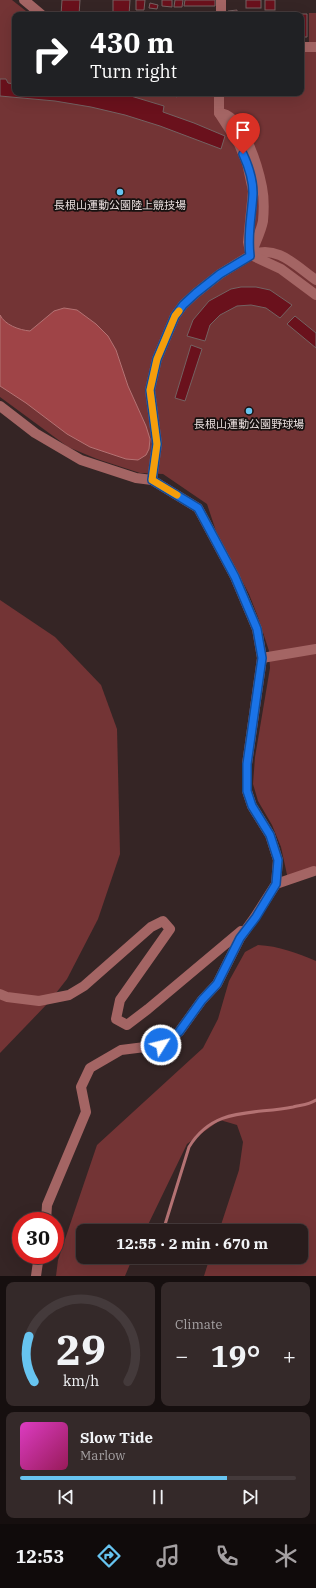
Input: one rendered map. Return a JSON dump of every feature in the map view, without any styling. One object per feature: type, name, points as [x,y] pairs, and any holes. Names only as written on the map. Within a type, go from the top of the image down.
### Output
[{"type":"street","points":[[24,0],[38,12]]},
{"type":"street","points":[[221,0],[221,12]]},
{"type":"street","points":[[304,47],[316,47]]},
{"type":"street","points":[[219,96],[219,113],[229,117],[240,128],[256,164],[262,187],[264,200],[263,222],[250,256]]},
{"type":"street","points":[[152,480],[157,444],[150,390],[157,359],[175,316],[183,305],[220,274],[250,256],[265,252],[278,254],[288,259],[316,280]]},
{"type":"street","points":[[250,256],[281,269],[316,295]]},
{"type":"street","points":[[0,406],[35,433],[81,460],[136,478],[152,480],[198,508],[235,577],[257,629],[262,658],[247,764],[247,791],[252,806],[270,835],[278,860],[276,884],[256,917],[240,938],[217,984],[202,1000],[179,1032],[161,1045],[121,1050],[90,1068],[81,1087],[86,1112],[47,1205],[47,1212]]},
{"type":"street","points":[[262,658],[316,649]]},
{"type":"street","points":[[276,884],[314,871]]},
{"type":"street","points":[[0,994],[7,997],[39,1001],[69,995],[84,986],[151,927],[163,921],[170,929],[120,1000],[116,1019],[127,1025],[154,1004],[256,917]]},
{"type":"street","points":[[36,1276],[38,1264]]},
{"type":"shaded area","points":[[0,0],[12,0],[27,12],[12,12],[12,96],[304,96],[304,51],[316,52],[316,873],[289,884],[281,847],[272,825],[258,801],[253,784],[255,757],[270,668],[269,651],[249,594],[216,531],[207,504],[163,474],[140,473],[97,459],[68,447],[0,397]]},
{"type":"shaded area","points":[[309,13],[316,13],[316,42],[309,42]]},
{"type":"shaded area","points":[[64,308],[77,310],[96,324],[108,336],[116,350],[128,386],[146,426],[150,439],[149,449],[146,455],[138,460],[126,459],[90,447],[67,434],[26,403],[0,386],[0,315],[5,322],[30,331],[54,311]]},
{"type":"shaded area","points":[[0,600],[55,637],[101,685],[117,729],[120,854],[98,919],[67,979],[49,1002],[0,1053]]},
{"type":"shaded area","points":[[258,945],[266,946],[281,948],[316,961],[316,1276],[204,1276],[208,1264],[308,1264],[308,1224],[221,1224],[239,1170],[243,1142],[237,1125],[220,1120],[187,1144],[148,1224],[76,1224],[76,1264],[130,1264],[125,1276],[56,1276],[58,1264],[64,1264],[64,1242],[97,1145],[203,1048],[218,1019],[229,981],[245,952]]},
{"type":"building","points":[[62,0],[80,0],[79,12],[61,12]]},
{"type":"building","points":[[113,0],[130,0],[129,12],[113,12]]},
{"type":"building","points":[[136,0],[145,0],[144,10],[136,10]]},
{"type":"building","points":[[162,0],[172,0],[172,7],[162,6]]},
{"type":"building","points":[[175,0],[183,0],[182,7],[174,7]]},
{"type":"building","points":[[185,0],[215,0],[215,6],[184,6]]},
{"type":"building","points":[[246,0],[261,0],[261,8],[246,8]]},
{"type":"building","points":[[265,0],[275,0],[275,10],[265,10]]},
{"type":"building","points":[[150,3],[158,5],[157,9],[149,8]]},
{"type":"building","points":[[237,10],[237,12],[228,12]]},
{"type":"building","points":[[304,14],[307,14],[307,37],[304,37]]},
{"type":"building","points":[[0,79],[6,79],[8,83],[12,84],[12,96],[131,96],[164,106],[163,112],[225,136],[221,149],[160,126],[125,115],[55,101],[0,96]]},
{"type":"building","points":[[256,287],[270,290],[292,305],[280,318],[266,308],[251,305],[237,306],[220,315],[210,325],[205,341],[187,336],[193,320],[209,301],[231,289]]},
{"type":"building","points":[[295,316],[316,333],[316,348],[287,324]]},
{"type":"building","points":[[191,345],[202,349],[185,401],[175,398]]},
{"type":"waterway","points":[[165,1224],[189,1147],[199,1134],[222,1118],[249,1112],[293,1107],[307,1104],[316,1100]]},
{"type":"slow traffic","points":[[177,495],[152,480],[157,444],[151,409],[150,390],[157,359],[175,316],[179,311]]},
{"type":"place","name":"長根山運動公園陸上競技場","points":[[120,192]]},
{"type":"place","name":"長根山運動公園野球場","points":[[249,411]]},
{"type":"route","points":[[161,1045],[179,1032],[202,1000],[217,984],[240,938],[256,917],[276,884],[278,860],[270,835],[252,806],[247,791],[247,764],[262,658],[257,629],[235,577],[198,508],[152,480],[157,444],[151,409],[150,390],[157,359],[175,316],[183,305],[196,293],[230,267],[250,256],[248,242],[253,191],[247,163],[243,154]]}]
